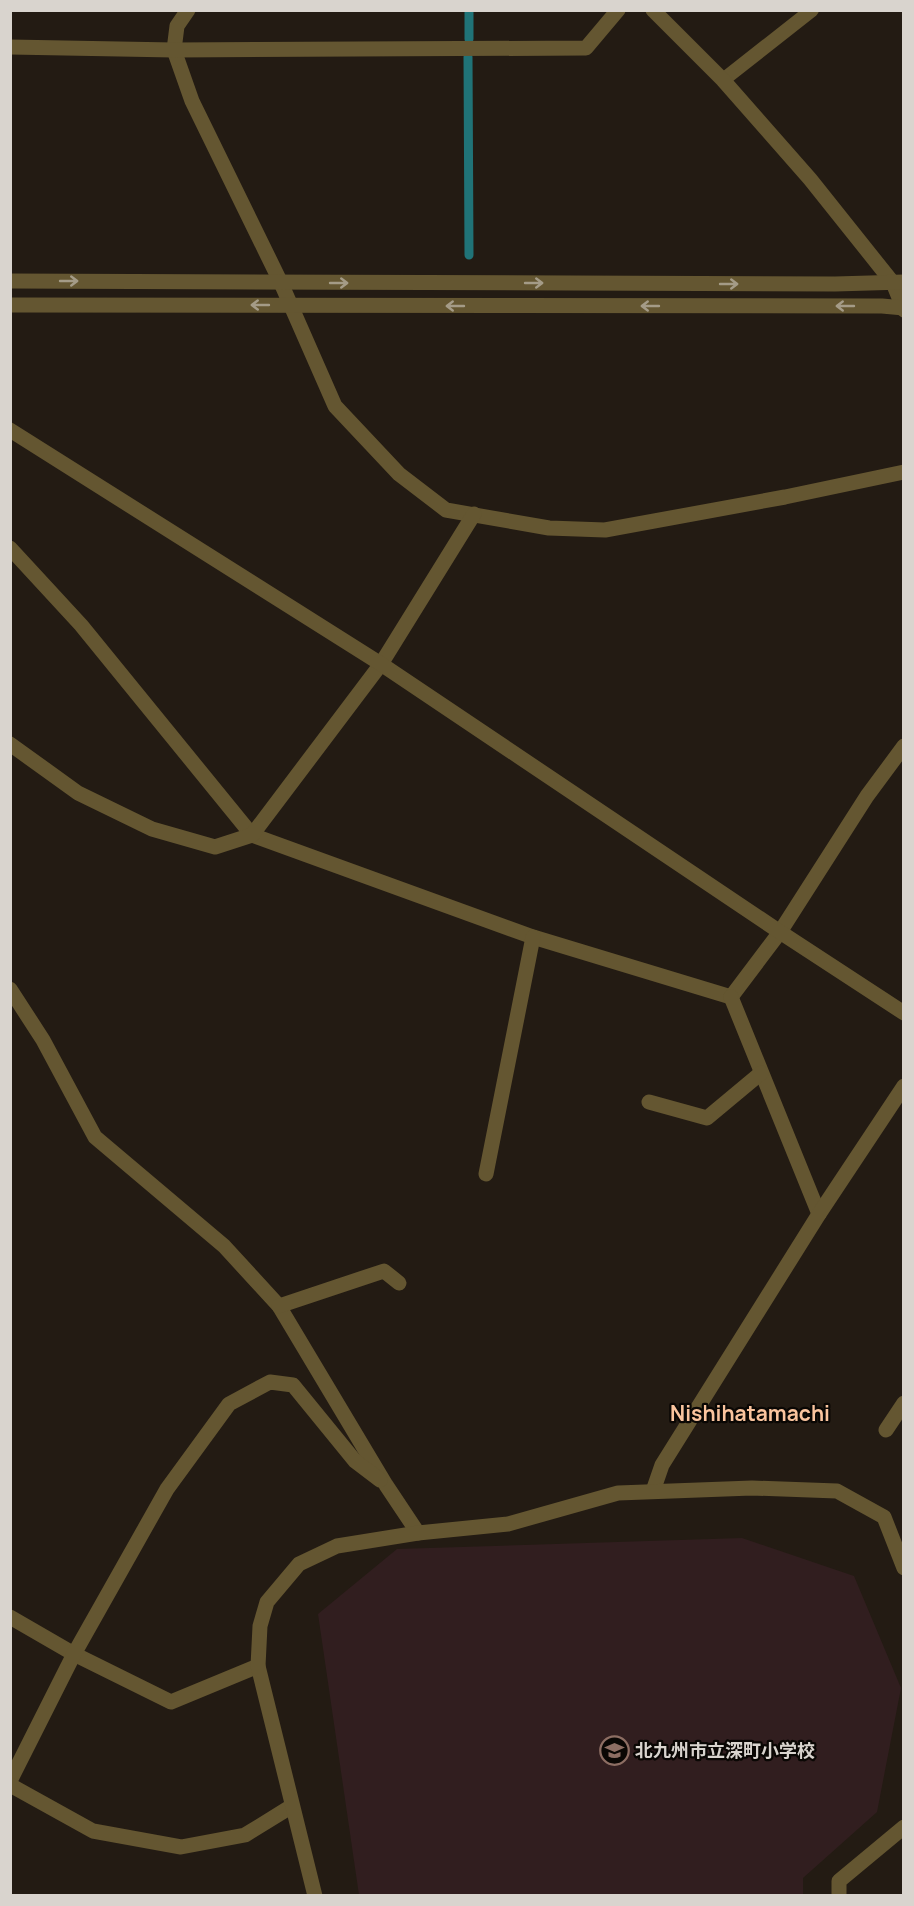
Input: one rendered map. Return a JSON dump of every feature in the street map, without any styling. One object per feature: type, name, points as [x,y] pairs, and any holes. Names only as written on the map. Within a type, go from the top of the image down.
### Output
[{"type":"street","points":[[188,10],[177,26],[174,50],[192,101],[281,283],[335,406],[399,474],[446,510],[549,528],[605,530],[785,497],[903,471]]},
{"type":"street","points":[[10,47],[174,50],[586,48],[618,10]]},
{"type":"street","points":[[10,304],[882,306],[903,309],[898,282],[810,178],[723,81],[653,10]]},
{"type":"street","points":[[10,281],[898,282]]},
{"type":"street","points":[[10,430],[381,664],[903,1013]]},
{"type":"street","points":[[10,744],[78,793],[152,829],[215,847],[252,835],[381,664],[474,514]]},
{"type":"street","points":[[10,548],[81,625],[252,835],[533,937],[731,997]]},
{"type":"street","points":[[731,997],[780,932],[867,795],[903,746]]},
{"type":"street","points":[[486,1174],[533,937]]},
{"type":"street","points":[[10,989],[44,1040],[94,1137],[224,1246],[279,1306],[386,1485],[418,1533]]},
{"type":"street","points":[[731,997],[819,1214]]},
{"type":"street","points":[[649,1102],[707,1118],[761,1073]]},
{"type":"street","points":[[653,1491],[662,1465],[819,1214],[903,1086]]},
{"type":"street","points":[[279,1306],[384,1271],[399,1284]]},
{"type":"street","points":[[292,1806],[244,1835],[181,1847],[93,1831],[10,1783],[75,1654],[167,1489],[229,1404],[270,1383],[292,1384],[355,1461],[386,1485]]},
{"type":"street","points":[[886,1430],[903,1403]]},
{"type":"street","points":[[315,1896],[258,1666],[260,1626],[267,1602],[299,1564],[337,1546],[418,1533],[508,1524],[618,1494],[752,1488],[837,1491],[884,1517],[903,1568]]},
{"type":"street","points":[[10,1617],[75,1654],[171,1702],[258,1666]]},
{"type":"street","points":[[839,1896],[839,1881],[903,1827]]},
{"type":"lane","points":[[723,81],[812,10]]},
{"type":"shaded area","name":"北九州市立深町小学校","points":[[742,1538],[854,1576],[901,1688],[877,1812],[803,1878],[803,1895],[359,1895],[318,1614],[397,1549]]},
{"type":"waterway","points":[[469,10],[469,39]]},
{"type":"waterway","points":[[468,57],[469,255]]},
{"type":"place","name":"北九州市立深町小学校","points":[[614,1750]]},
{"type":"district","name":"Nishihatamachi","points":[[750,1413]]}]
